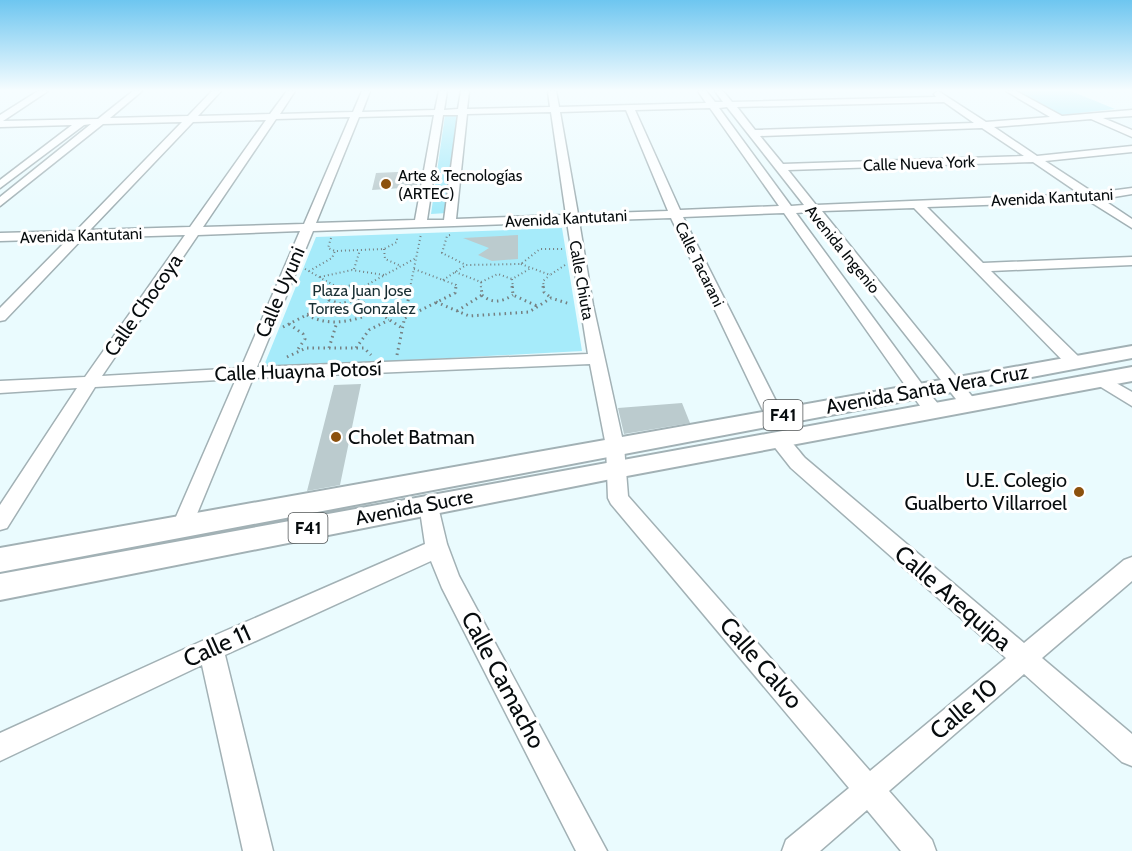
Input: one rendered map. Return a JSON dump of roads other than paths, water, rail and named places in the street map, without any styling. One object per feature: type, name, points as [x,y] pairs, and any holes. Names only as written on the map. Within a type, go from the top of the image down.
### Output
[{"type":"main road","name":"Avenida Santa Vera Cruz","points":[[616,458],[775,417],[1132,352]]},
{"type":"main road","name":"Avenida Santa Vera Cruz","points":[[616,458],[778,440],[1132,374]]},
{"type":"main road","name":"Avenida Sucre","points":[[0,587],[429,504],[616,458]]},
{"type":"main road","name":"Avenida Sucre","points":[[0,560],[182,526],[616,458]]},
{"type":"street","points":[[0,185],[70,131]]},
{"type":"street","points":[[0,203],[90,131]]},
{"type":"street","points":[[0,317],[179,131]]},
{"type":"street","name":"Calle Chocoya","points":[[0,522],[91,380],[264,131]]},
{"type":"street","name":"Calle Uyuni","points":[[182,526],[263,330],[349,131]]},
{"type":"street","points":[[420,224],[436,131]]},
{"type":"street","points":[[456,222],[461,131]]},
{"type":"street","name":"Calle Chiuta","points":[[557,131],[586,305],[616,458]]},
{"type":"street","name":"Calle Tacarani","points":[[640,131],[675,213],[775,417]]},
{"type":"street","name":"Avenida Ingenio","points":[[730,131],[918,391],[935,411]]},
{"type":"street","points":[[751,133],[818,131]]},
{"type":"street","points":[[994,131],[1132,224]]},
{"type":"street","name":"Avenida Ingenio","points":[[751,133],[969,405]]},
{"type":"street","name":"Calle Nueva York","points":[[778,167],[1036,159],[1132,149]]},
{"type":"street","name":"Avenida Kantutani","points":[[0,237],[420,224],[1091,197],[1132,191]]},
{"type":"street","points":[[917,204],[1074,362]]},
{"type":"street","points":[[979,267],[1132,261]]},
{"type":"street","name":"Calle Huayna Potosí","points":[[0,387],[279,371],[596,359]]},
{"type":"street","points":[[1102,380],[1132,400]]},
{"type":"street","name":"Calle Arequipa","points":[[778,440],[798,463],[1132,752]]},
{"type":"street","name":"Calle Calvo","points":[[616,458],[618,498],[921,851]]},
{"type":"street","name":"Calle Camacho","points":[[429,504],[430,527],[436,549],[450,581],[592,851]]},
{"type":"street","name":"Calle 11","points":[[0,747],[210,649],[436,549]]},
{"type":"street","name":"Calle 10","points":[[797,851],[1132,567]]},
{"type":"street","points":[[210,649],[258,851]]},
{"type":"place","name":"Arte & Tecnologías (ARTEC)","points":[[386,184]]},
{"type":"place","name":"Cholet Batman","points":[[336,437]]},
{"type":"place","name":"U.E. Colegio Gualberto Villarroel","points":[[1079,492]]},
{"type":"park label","name":"Plaza Juan Jose Torres Gonzalez","points":[[362,299]]}]
